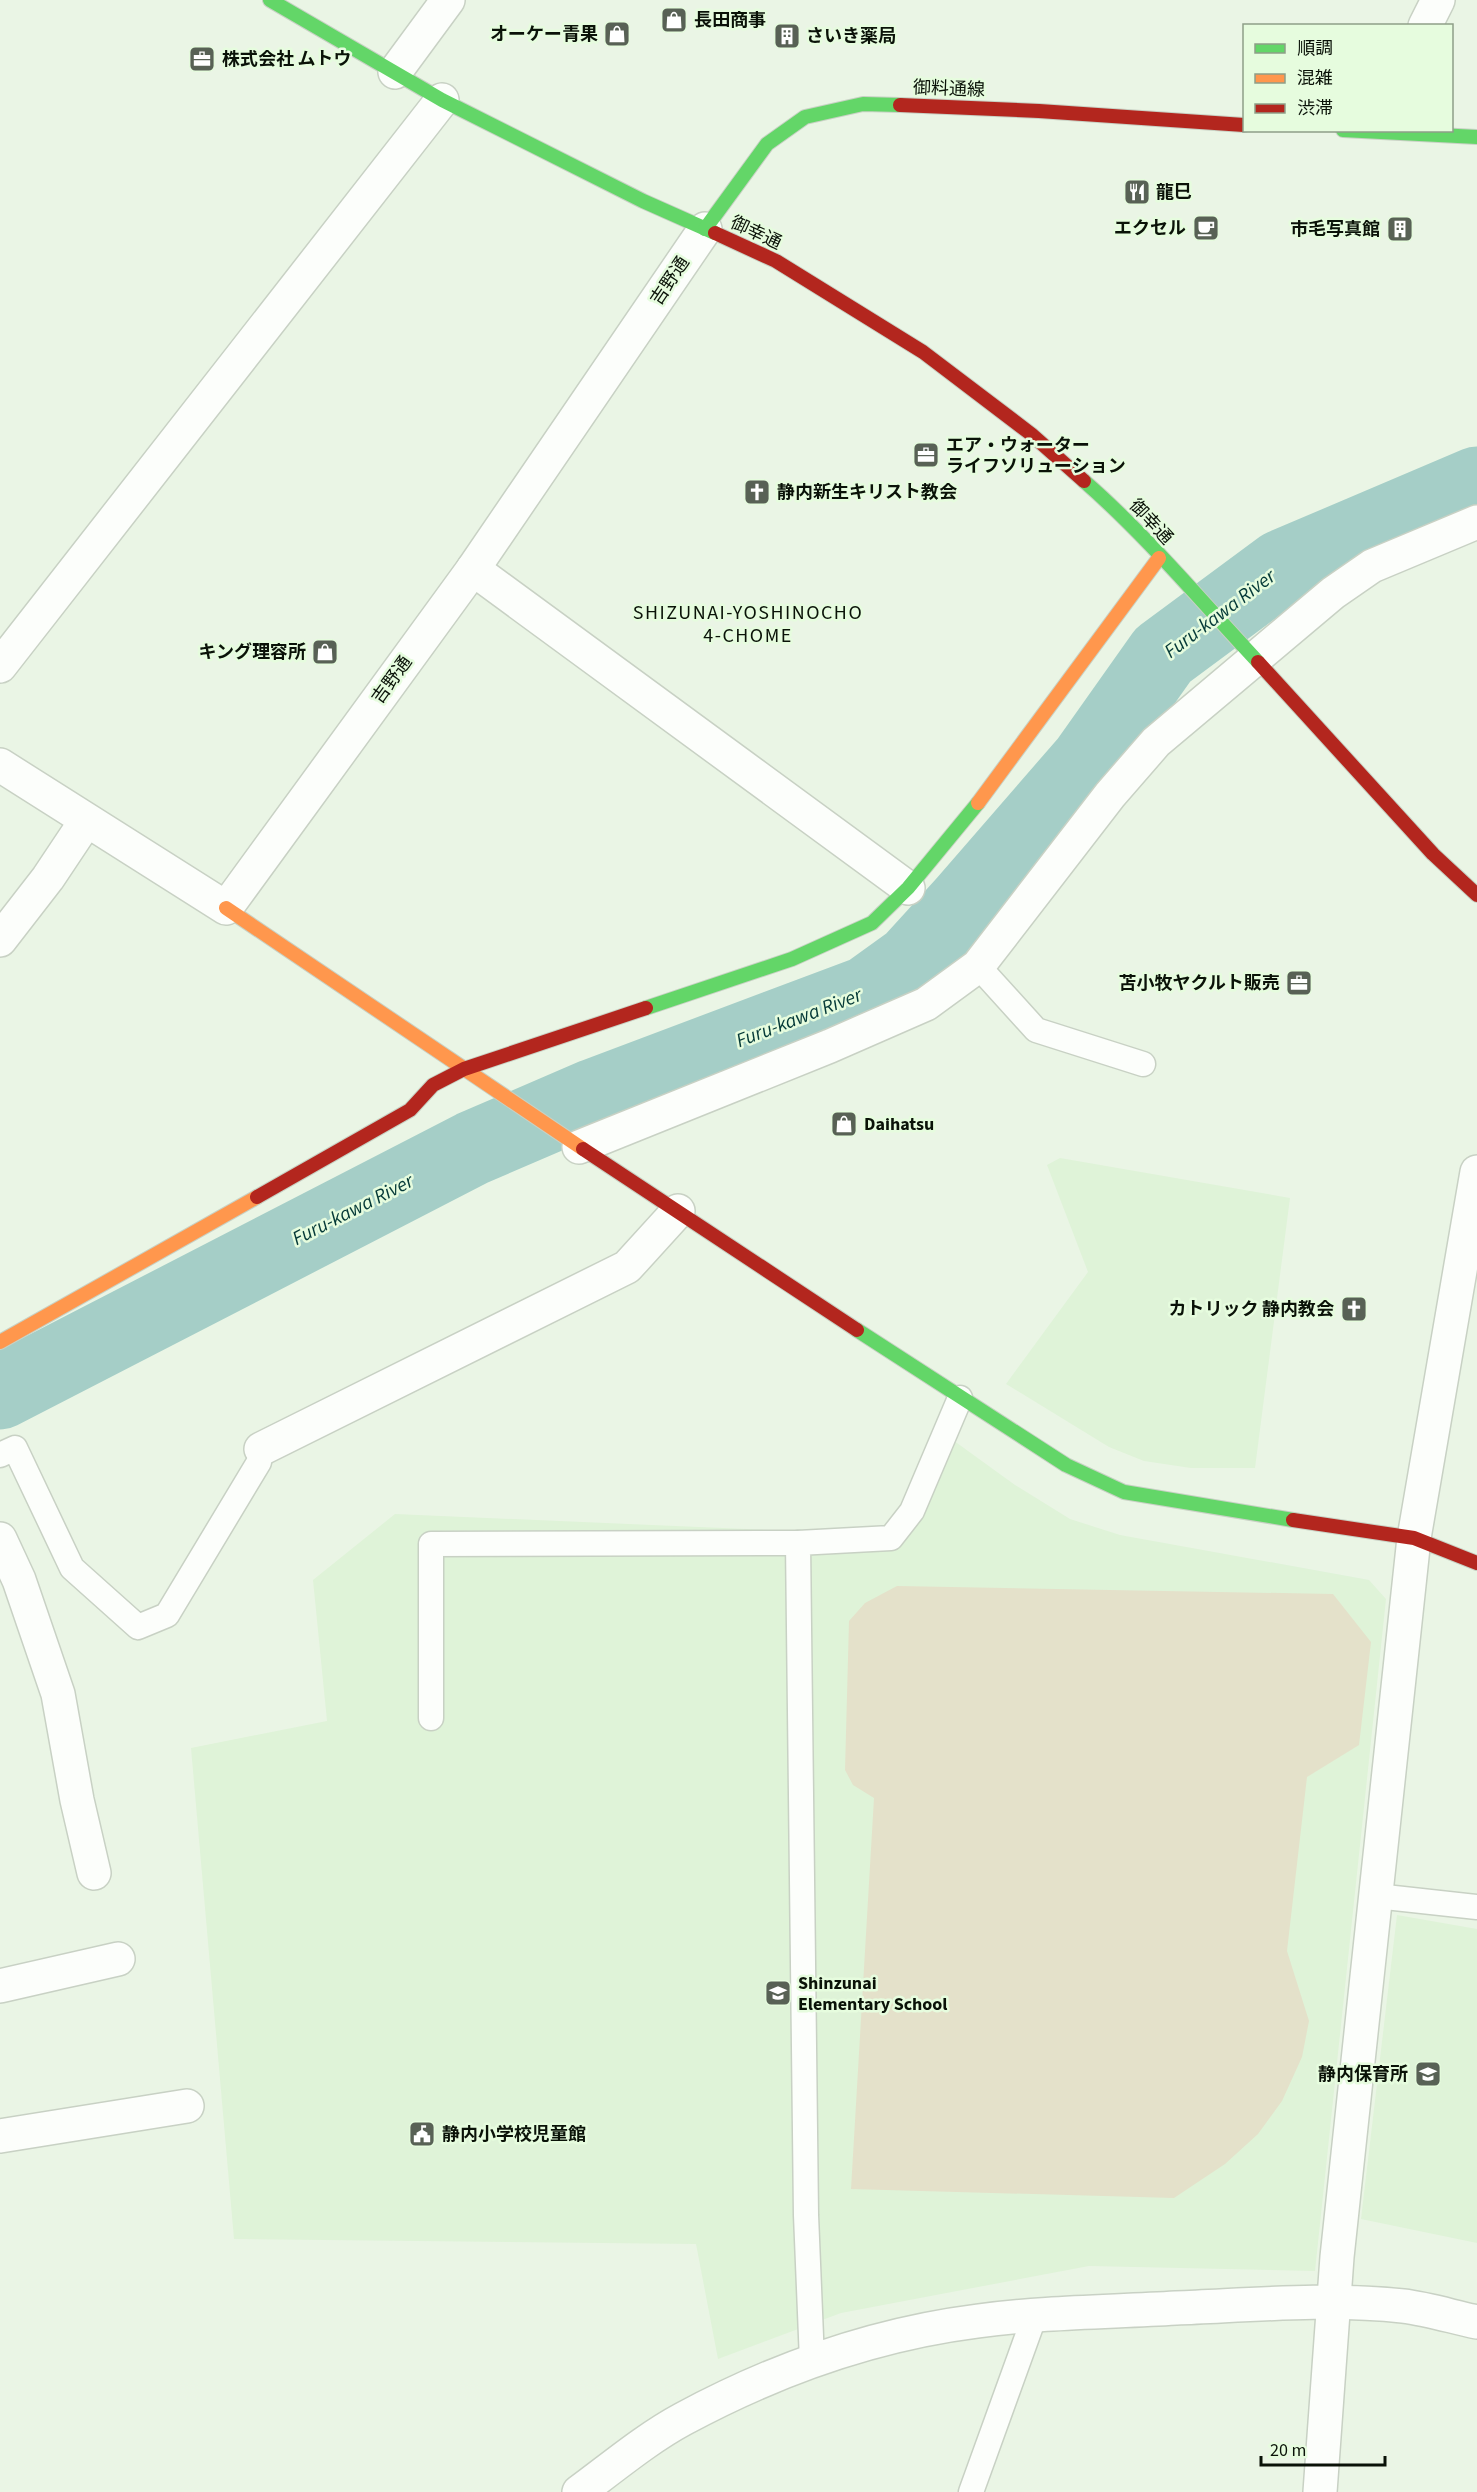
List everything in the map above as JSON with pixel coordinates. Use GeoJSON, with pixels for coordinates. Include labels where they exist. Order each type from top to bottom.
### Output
{"type":"FeatureCollection","features":[{"type":"Feature","properties":{"kind":"street","name":"御幸通"},"geometry":{"type":"LineString","coordinates":[[270,0],[442,100],[643,201],[776,261],[923,352],[1031,434],[1105,499],[1247,651]]}},
{"type":"Feature","properties":{"kind":"street"},"geometry":{"type":"LineString","coordinates":[[395,72],[448,0]]}},
{"type":"Feature","properties":{"kind":"street"},"geometry":{"type":"LineString","coordinates":[[1426,24],[1438,0]]}},
{"type":"Feature","properties":{"kind":"street"},"geometry":{"type":"LineString","coordinates":[[0,666],[442,100]]}},
{"type":"Feature","properties":{"kind":"street","name":"御料通線"},"geometry":{"type":"LineString","coordinates":[[705,229],[767,144],[805,117],[862,104],[1039,111],[1243,125]]}},
{"type":"Feature","properties":{"kind":"street"},"geometry":{"type":"LineString","coordinates":[[1403,132],[1477,137]]}},
{"type":"Feature","properties":{"kind":"street","name":"吉野通"},"geometry":{"type":"LineString","coordinates":[[226,908],[473,569],[705,229]]}},
{"type":"Feature","properties":{"kind":"street"},"geometry":{"type":"LineString","coordinates":[[572,1142],[830,1046],[926,1004],[978,966],[1110,795],[1156,742],[1247,651],[1372,566],[1477,522]]}},
{"type":"Feature","properties":{"kind":"street"},"geometry":{"type":"LineString","coordinates":[[0,1342],[410,1110],[434,1085],[464,1070],[792,959],[872,923],[908,888],[959,829],[1160,558]]}},
{"type":"Feature","properties":{"kind":"street"},"geometry":{"type":"LineString","coordinates":[[473,569],[908,888]]}},
{"type":"Feature","properties":{"kind":"street"},"geometry":{"type":"LineString","coordinates":[[1247,651],[1433,854],[1477,895]]}},
{"type":"Feature","properties":{"kind":"street"},"geometry":{"type":"LineString","coordinates":[[0,765],[226,908],[572,1142],[960,1398],[1066,1465],[1124,1492],[1232,1511],[1414,1538],[1477,1563]]}},
{"type":"Feature","properties":{"kind":"street"},"geometry":{"type":"LineString","coordinates":[[0,940],[48,878],[86,820]]}},
{"type":"Feature","properties":{"kind":"street"},"geometry":{"type":"LineString","coordinates":[[1320,2492],[1334,2301],[1414,1538],[1468,1292],[1477,1172]]}},
{"type":"Feature","properties":{"kind":"street"},"geometry":{"type":"LineString","coordinates":[[261,1449],[627,1267],[678,1211]]}},
{"type":"Feature","properties":{"kind":"street"},"geometry":{"type":"LineString","coordinates":[[0,1539],[19,1580],[58,1694],[77,1800],[94,1873]]}},
{"type":"Feature","properties":{"kind":"street"},"geometry":{"type":"LineString","coordinates":[[0,1986],[118,1959]]}},
{"type":"Feature","properties":{"kind":"street"},"geometry":{"type":"LineString","coordinates":[[0,2136],[187,2106]]}},
{"type":"Feature","properties":{"kind":"street"},"geometry":{"type":"LineString","coordinates":[[579,2492],[639,2447],[682,2420],[727,2397],[812,2361],[861,2345],[922,2331],[978,2321],[1035,2315],[1334,2301],[1406,2306],[1477,2322]]}},
{"type":"Feature","properties":{"kind":"lane"},"geometry":{"type":"LineString","coordinates":[[978,966],[1036,1030],[1143,1064]]}},
{"type":"Feature","properties":{"kind":"lane"},"geometry":{"type":"LineString","coordinates":[[431,1718],[431,1544],[798,1543],[891,1538],[912,1511],[960,1398]]}},
{"type":"Feature","properties":{"kind":"lane"},"geometry":{"type":"LineString","coordinates":[[0,1455],[15,1448],[72,1568],[138,1627],[167,1615],[260,1462],[261,1449]]}},
{"type":"Feature","properties":{"kind":"lane"},"geometry":{"type":"LineString","coordinates":[[798,1543],[806,2215],[812,2361]]}},
{"type":"Feature","properties":{"kind":"lane"},"geometry":{"type":"LineString","coordinates":[[1376,1896],[1477,1906]]}},
{"type":"Feature","properties":{"kind":"lane"},"geometry":{"type":"LineString","coordinates":[[971,2492],[1035,2315]]}},
{"type":"Feature","properties":{"kind":"shaded area"},"geometry":{"type":"Polygon","coordinates":[[[1060,1158],[1290,1198],[1255,1468],[1191,1468],[1144,1461],[1109,1447],[1006,1384],[1088,1272],[1047,1165],[1060,1158]]]}},
{"type":"Feature","properties":{"kind":"shaded area","name":"Shinzunai Elementary School"},"geometry":{"type":"Polygon","coordinates":[[[939,1430],[1015,1485],[1070,1519],[1120,1535],[1369,1580],[1386,1599],[1315,2271],[1089,2266],[841,2313],[718,2359],[696,2244],[234,2239],[191,1748],[327,1721],[313,1580],[395,1514],[838,1533],[895,1523],[939,1430]]]}},
{"type":"Feature","properties":{"kind":"shaded area"},"geometry":{"type":"Polygon","coordinates":[[[897,1586],[1333,1594],[1371,1642],[1359,1745],[1307,1777],[1287,1951],[1309,2021],[1302,2057],[1282,2101],[1258,2134],[1225,2164],[1174,2198],[851,2189],[874,1798],[853,1785],[845,1770],[849,1621],[865,1603],[897,1586]]]}},
{"type":"Feature","properties":{"kind":"shaded area","name":"静内保育所"},"geometry":{"type":"Polygon","coordinates":[[[1397,1915],[1477,1929],[1477,2243],[1361,2219],[1397,1915]]]}},
{"type":"Feature","properties":{"kind":"water"},"geometry":{"type":"Polygon","coordinates":[[[15,1367],[31,1399],[0,1416],[0,1373],[15,1367]]]}},
{"type":"Feature","properties":{"kind":"waterway","name":"Furu-kawa River"},"geometry":{"type":"LineString","coordinates":[[0,1392],[473,1148],[594,1096],[868,993],[911,962],[963,905],[1088,761],[1163,655],[1282,567],[1477,484]]}},
{"type":"Feature","properties":{"kind":"traffic: fast"},"geometry":{"type":"LineString","coordinates":[[270,0],[442,100],[643,201],[715,233]]}},
{"type":"Feature","properties":{"kind":"traffic: fast"},"geometry":{"type":"LineString","coordinates":[[705,229],[767,144],[805,117],[863,104],[900,105]]}},
{"type":"Feature","properties":{"kind":"traffic: fast"},"geometry":{"type":"LineString","coordinates":[[1381,132],[1477,137]]}},
{"type":"Feature","properties":{"kind":"traffic: fast"},"geometry":{"type":"LineString","coordinates":[[1084,481],[1152,546],[1258,662]]}},
{"type":"Feature","properties":{"kind":"traffic: fast"},"geometry":{"type":"LineString","coordinates":[[646,1008],[792,959],[872,923],[908,888],[978,803]]}},
{"type":"Feature","properties":{"kind":"traffic: fast"},"geometry":{"type":"LineString","coordinates":[[857,1330],[1066,1465],[1124,1492],[1293,1520]]}},
{"type":"Feature","properties":{"kind":"traffic: slow"},"geometry":{"type":"LineString","coordinates":[[978,803],[1159,558]]}},
{"type":"Feature","properties":{"kind":"traffic: slow"},"geometry":{"type":"LineString","coordinates":[[226,908],[583,1149]]}},
{"type":"Feature","properties":{"kind":"traffic: slow"},"geometry":{"type":"LineString","coordinates":[[0,1342],[257,1197]]}},
{"type":"Feature","properties":{"kind":"traffic: jam"},"geometry":{"type":"LineString","coordinates":[[900,105],[1039,111],[1243,125]]}},
{"type":"Feature","properties":{"kind":"traffic: jam"},"geometry":{"type":"LineString","coordinates":[[715,233],[776,261],[923,352],[1031,434],[1084,481]]}},
{"type":"Feature","properties":{"kind":"traffic: jam"},"geometry":{"type":"LineString","coordinates":[[1258,662],[1433,854],[1477,895]]}},
{"type":"Feature","properties":{"kind":"traffic: jam"},"geometry":{"type":"LineString","coordinates":[[257,1197],[410,1110],[433,1085],[464,1069],[646,1008]]}},
{"type":"Feature","properties":{"kind":"traffic: jam"},"geometry":{"type":"LineString","coordinates":[[583,1149],[857,1330]]}},
{"type":"Feature","properties":{"kind":"traffic: jam"},"geometry":{"type":"LineString","coordinates":[[1293,1520],[1414,1538],[1477,1563]]}},
{"type":"Feature","properties":{"kind":"place","name":"長田商事"},"geometry":{"type":"Point","coordinates":[674,20]}},
{"type":"Feature","properties":{"kind":"place","name":"オーケー青果"},"geometry":{"type":"Point","coordinates":[617,34]}},
{"type":"Feature","properties":{"kind":"place","name":"さいき薬局"},"geometry":{"type":"Point","coordinates":[787,36]}},
{"type":"Feature","properties":{"kind":"place","name":"株式会社 ムトウ"},"geometry":{"type":"Point","coordinates":[202,59]}},
{"type":"Feature","properties":{"kind":"place","name":"龍巳"},"geometry":{"type":"Point","coordinates":[1137,192]}},
{"type":"Feature","properties":{"kind":"place","name":"エクセル"},"geometry":{"type":"Point","coordinates":[1206,228]}},
{"type":"Feature","properties":{"kind":"place","name":"市毛写真館"},"geometry":{"type":"Point","coordinates":[1400,229]}},
{"type":"Feature","properties":{"kind":"place","name":"エア・ウォーター ライフソリューション"},"geometry":{"type":"Point","coordinates":[926,455]}},
{"type":"Feature","properties":{"kind":"place","name":"静内新生キリスト教会"},"geometry":{"type":"Point","coordinates":[757,492]}},
{"type":"Feature","properties":{"kind":"place","name":"キング理容所"},"geometry":{"type":"Point","coordinates":[325,652]}},
{"type":"Feature","properties":{"kind":"place","name":"苫小牧ヤクルト販売"},"geometry":{"type":"Point","coordinates":[1299,983]}},
{"type":"Feature","properties":{"kind":"place","name":"Daihatsu"},"geometry":{"type":"Point","coordinates":[844,1124]}},
{"type":"Feature","properties":{"kind":"place","name":"カトリック 静内教会"},"geometry":{"type":"Point","coordinates":[1354,1309]}},
{"type":"Feature","properties":{"kind":"place","name":"Shinzunai Elementary School"},"geometry":{"type":"Point","coordinates":[778,1993]}},
{"type":"Feature","properties":{"kind":"place","name":"静内保育所"},"geometry":{"type":"Point","coordinates":[1428,2074]}},
{"type":"Feature","properties":{"kind":"place","name":"静内小学校児童館"},"geometry":{"type":"Point","coordinates":[422,2134]}},
{"type":"Feature","properties":{"kind":"district","name":"SHIZUNAI-YOSHINOCHO 4-CHOME"},"geometry":{"type":"Point","coordinates":[748,624]}}]}
